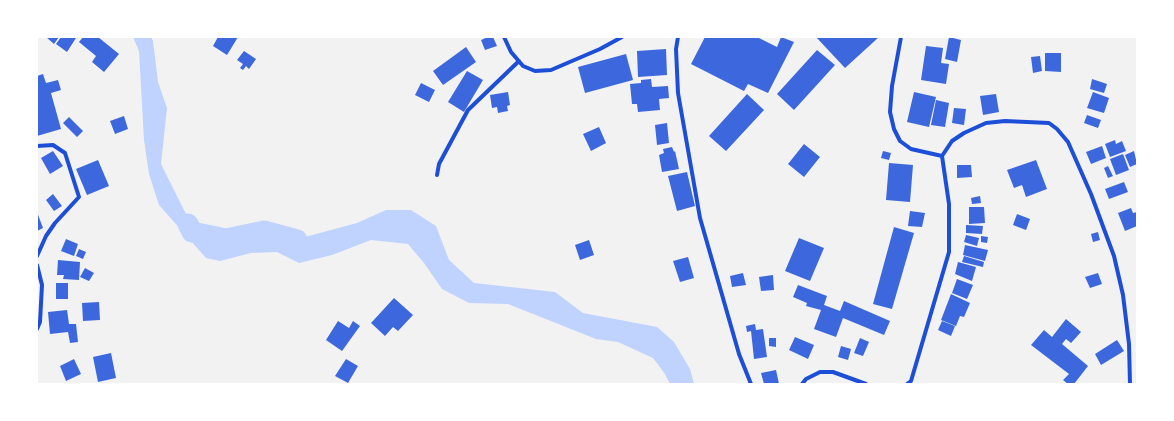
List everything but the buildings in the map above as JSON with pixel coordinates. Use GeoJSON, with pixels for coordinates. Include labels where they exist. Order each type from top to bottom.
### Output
{"type":"FeatureCollection","features":[{"type":"Feature","properties":{"kind":"street"},"geometry":{"type":"LineString","coordinates":[[504,37],[511,52],[523,66],[535,71],[551,70],[600,50],[622,37]]}},
{"type":"Feature","properties":{"kind":"street"},"geometry":{"type":"LineString","coordinates":[[678,37],[676,49],[678,93],[700,218],[739,354],[751,384]]}},
{"type":"Feature","properties":{"kind":"street"},"geometry":{"type":"LineString","coordinates":[[901,37],[892,86],[890,112],[894,129],[900,141],[911,149],[942,156]]}},
{"type":"Feature","properties":{"kind":"street"},"geometry":{"type":"LineString","coordinates":[[437,175],[439,164],[468,110],[519,61]]}},
{"type":"Feature","properties":{"kind":"street"},"geometry":{"type":"LineString","coordinates":[[907,384],[911,381],[949,252],[949,204],[942,156],[952,141],[964,133],[986,123],[1005,121],[1049,123],[1057,129],[1068,142],[1091,194],[1114,256],[1124,295],[1129,344],[1130,384]]}},
{"type":"Feature","properties":{"kind":"street"},"geometry":{"type":"LineString","coordinates":[[37,146],[53,145],[65,153],[79,197],[55,223],[46,236],[37,256]]}},
{"type":"Feature","properties":{"kind":"street"},"geometry":{"type":"LineString","coordinates":[[37,265],[42,285],[40,322],[37,329]]}},
{"type":"Feature","properties":{"kind":"street"},"geometry":{"type":"LineString","coordinates":[[802,384],[806,379],[820,372],[833,372],[866,384]]}},
{"type":"Feature","properties":{"kind":"water"},"geometry":{"type":"Polygon","coordinates":[[[133,37],[151,37],[153,41],[158,82],[167,108],[161,164],[188,218],[220,242],[246,241],[279,229],[305,237],[357,223],[386,210],[411,210],[436,226],[449,260],[474,283],[555,292],[583,313],[657,327],[674,342],[690,369],[694,384],[670,384],[665,374],[653,358],[618,342],[596,339],[508,304],[469,303],[442,289],[424,263],[408,244],[371,240],[332,255],[299,263],[277,252],[251,253],[220,261],[206,258],[159,205],[149,174],[144,140],[139,51],[133,37]]]}},
{"type":"Feature","properties":{"kind":"waterway"},"geometry":{"type":"LineString","coordinates":[[188,224],[192,232],[226,239],[264,231],[297,240]]}}]}
